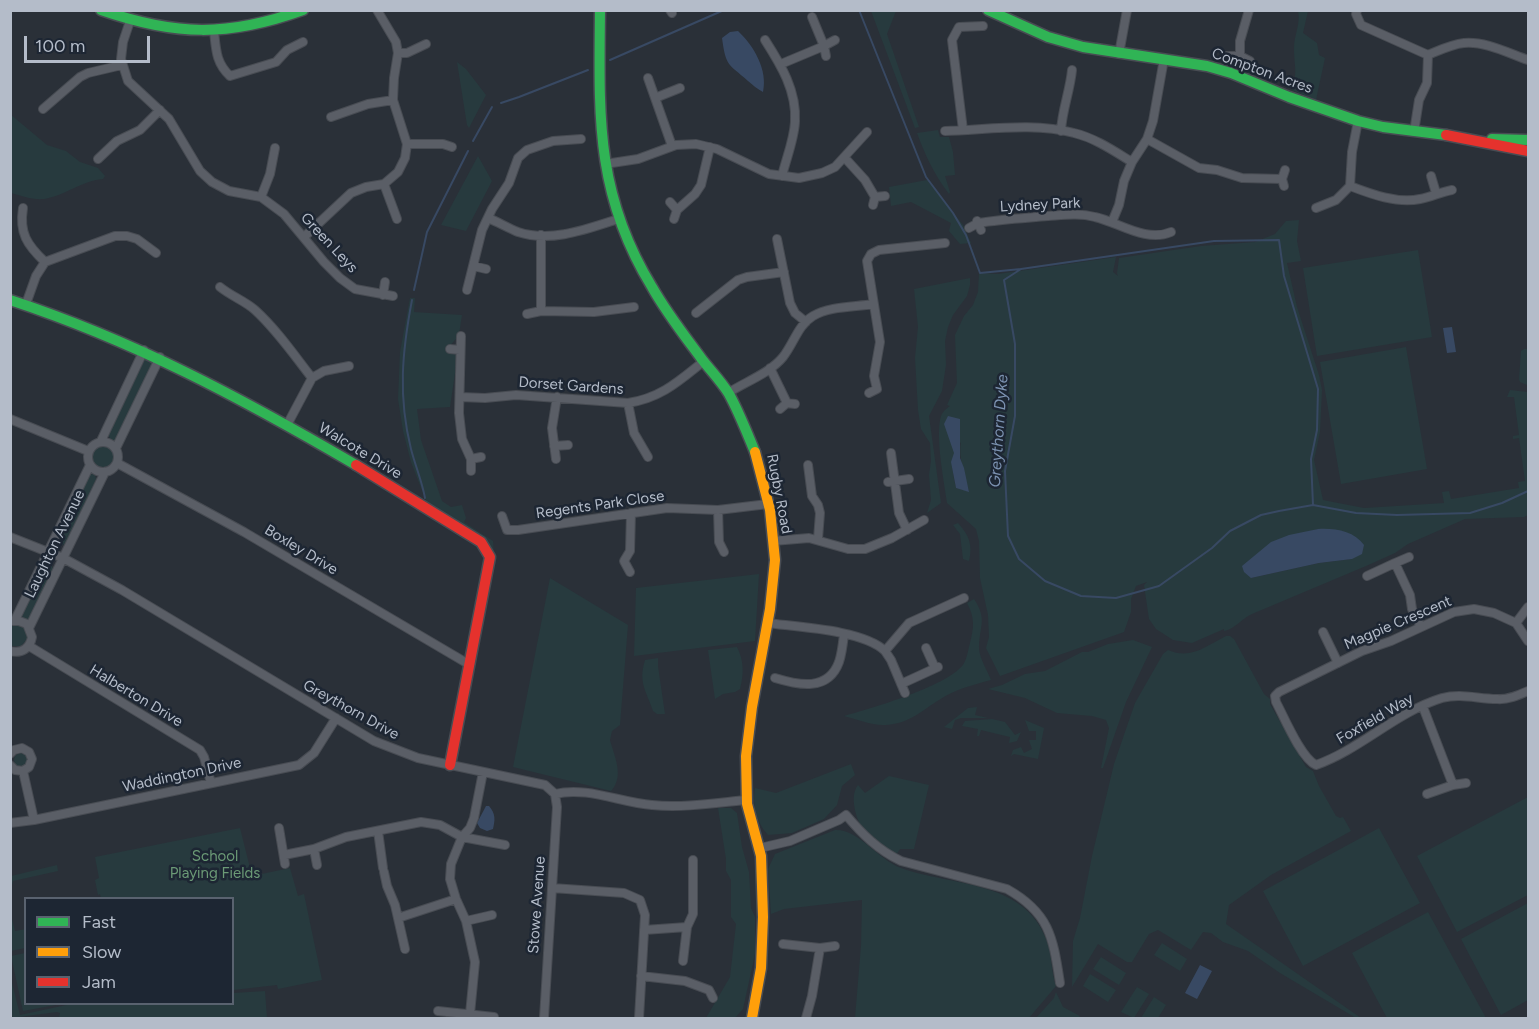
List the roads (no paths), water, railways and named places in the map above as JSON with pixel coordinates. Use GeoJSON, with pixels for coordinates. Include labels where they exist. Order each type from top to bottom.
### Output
{"type":"FeatureCollection","features":[{"type":"Feature","properties":{"kind":"street"},"geometry":{"type":"LineString","coordinates":[[101,10],[130,21],[171,29],[214,31],[241,29],[283,14],[303,10]]}},
{"type":"Feature","properties":{"kind":"street"},"geometry":{"type":"LineString","coordinates":[[304,237],[351,192],[384,184],[398,172],[405,158],[407,144],[393,100],[398,53],[396,42],[377,10]]}},
{"type":"Feature","properties":{"kind":"street","name":"Rugby Road"},"geometry":{"type":"LineString","coordinates":[[600,10],[600,97],[605,164],[618,219],[639,267],[664,306],[728,393],[756,452],[768,504],[773,541],[774,582],[748,738],[746,800],[748,815],[759,848],[763,941],[755,1018]]}},
{"type":"Feature","properties":{"kind":"street","name":"Compton Acres"},"geometry":{"type":"LineString","coordinates":[[988,10],[1047,37],[1083,47],[1207,66],[1231,73],[1289,97],[1358,121],[1414,132],[1458,137],[1528,140]]}},
{"type":"Feature","properties":{"kind":"street"},"geometry":{"type":"LineString","coordinates":[[1119,54],[1127,10]]}},
{"type":"Feature","properties":{"kind":"street"},"geometry":{"type":"LineString","coordinates":[[1240,56],[1240,40],[1249,10]]}},
{"type":"Feature","properties":{"kind":"street"},"geometry":{"type":"LineString","coordinates":[[1357,10],[1356,14],[1361,25],[1428,55],[1467,42],[1528,60]]}},
{"type":"Feature","properties":{"kind":"street"},"geometry":{"type":"LineString","coordinates":[[812,17],[826,56]]}},
{"type":"Feature","properties":{"kind":"street"},"geometry":{"type":"LineString","coordinates":[[44,109],[80,77],[122,65],[121,51],[130,21]]}},
{"type":"Feature","properties":{"kind":"street"},"geometry":{"type":"LineString","coordinates":[[963,130],[952,40],[959,27],[983,26]]}},
{"type":"Feature","properties":{"kind":"street"},"geometry":{"type":"LineString","coordinates":[[214,31],[217,58],[221,68],[230,76],[276,62],[287,50],[303,42]]}},
{"type":"Feature","properties":{"kind":"street"},"geometry":{"type":"LineString","coordinates":[[765,40],[781,64],[792,93],[795,109],[795,124],[782,176]]}},
{"type":"Feature","properties":{"kind":"street"},"geometry":{"type":"LineString","coordinates":[[781,64],[835,40]]}},
{"type":"Feature","properties":{"kind":"street"},"geometry":{"type":"LineString","coordinates":[[398,53],[407,53],[426,44]]}},
{"type":"Feature","properties":{"kind":"street"},"geometry":{"type":"LineString","coordinates":[[1414,132],[1419,100],[1427,82],[1428,55]]}},
{"type":"Feature","properties":{"kind":"street"},"geometry":{"type":"LineString","coordinates":[[1226,56],[1240,56],[1250,61]]}},
{"type":"Feature","properties":{"kind":"street"},"geometry":{"type":"LineString","coordinates":[[1112,222],[1132,162],[1147,139],[1160,92],[1164,59]]}},
{"type":"Feature","properties":{"kind":"street","name":"Green Leys"},"geometry":{"type":"LineString","coordinates":[[122,65],[128,81],[160,110],[178,132],[200,171],[212,183],[229,191],[261,197],[284,214],[324,262],[355,289],[393,296]]}},
{"type":"Feature","properties":{"kind":"street"},"geometry":{"type":"LineString","coordinates":[[1061,131],[1072,70]]}},
{"type":"Feature","properties":{"kind":"street"},"geometry":{"type":"LineString","coordinates":[[648,78],[672,146]]}},
{"type":"Feature","properties":{"kind":"street"},"geometry":{"type":"LineString","coordinates":[[655,98],[680,88]]}},
{"type":"Feature","properties":{"kind":"street"},"geometry":{"type":"LineString","coordinates":[[331,117],[368,104],[393,100]]}},
{"type":"Feature","properties":{"kind":"street"},"geometry":{"type":"LineString","coordinates":[[98,159],[117,141],[140,130],[160,110]]}},
{"type":"Feature","properties":{"kind":"street"},"geometry":{"type":"LineString","coordinates":[[1316,208],[1336,200],[1350,186],[1352,152],[1358,121]]}},
{"type":"Feature","properties":{"kind":"street"},"geometry":{"type":"LineString","coordinates":[[945,131],[994,127],[1074,132],[1094,140],[1132,162]]}},
{"type":"Feature","properties":{"kind":"street"},"geometry":{"type":"LineString","coordinates":[[605,164],[638,159],[672,146],[696,144],[727,153],[763,172],[799,178],[822,173],[845,158],[867,132]]}},
{"type":"Feature","properties":{"kind":"street","name":"Compton Acres"},"geometry":{"type":"LineString","coordinates":[[1458,137],[1528,151]]}},
{"type":"Feature","properties":{"kind":"street"},"geometry":{"type":"LineString","coordinates":[[467,290],[482,230],[508,183],[518,158],[527,150],[554,141],[581,139]]}},
{"type":"Feature","properties":{"kind":"street"},"geometry":{"type":"LineString","coordinates":[[1147,139],[1199,168],[1217,170],[1242,178],[1283,183],[1286,170]]}},
{"type":"Feature","properties":{"kind":"street"},"geometry":{"type":"LineString","coordinates":[[407,144],[443,144],[452,147]]}},
{"type":"Feature","properties":{"kind":"street"},"geometry":{"type":"LineString","coordinates":[[674,219],[677,210],[695,194],[701,185],[710,147]]}},
{"type":"Feature","properties":{"kind":"street"},"geometry":{"type":"LineString","coordinates":[[261,197],[270,174],[275,148]]}},
{"type":"Feature","properties":{"kind":"street"},"geometry":{"type":"LineString","coordinates":[[845,158],[866,180],[874,201],[885,196]]}},
{"type":"Feature","properties":{"kind":"street"},"geometry":{"type":"LineString","coordinates":[[1431,176],[1436,193]]}},
{"type":"Feature","properties":{"kind":"street"},"geometry":{"type":"LineString","coordinates":[[384,184],[397,219]]}},
{"type":"Feature","properties":{"kind":"street"},"geometry":{"type":"LineString","coordinates":[[1350,186],[1380,196],[1407,200],[1452,190]]}},
{"type":"Feature","properties":{"kind":"street"},"geometry":{"type":"LineString","coordinates":[[670,202],[677,210]]}},
{"type":"Feature","properties":{"kind":"street"},"geometry":{"type":"LineString","coordinates":[[23,207],[21,222],[24,236],[45,262]]}},
{"type":"Feature","properties":{"kind":"street","name":"Lydney Park"},"geometry":{"type":"LineString","coordinates":[[969,228],[1011,218],[1073,213],[1094,216],[1129,231],[1163,235],[1170,232]]}},
{"type":"Feature","properties":{"kind":"street"},"geometry":{"type":"LineString","coordinates":[[488,218],[519,232],[541,235],[569,235],[618,219]]}},
{"type":"Feature","properties":{"kind":"street"},"geometry":{"type":"LineString","coordinates":[[541,235],[541,311]]}},
{"type":"Feature","properties":{"kind":"street"},"geometry":{"type":"LineString","coordinates":[[26,304],[36,276],[45,262],[114,236],[128,236],[137,239],[150,252]]}},
{"type":"Feature","properties":{"kind":"street"},"geometry":{"type":"LineString","coordinates":[[777,238],[792,309],[806,322]]}},
{"type":"Feature","properties":{"kind":"street"},"geometry":{"type":"LineString","coordinates":[[869,393],[877,389],[874,376],[880,342],[867,261],[871,254],[879,250],[945,243]]}},
{"type":"Feature","properties":{"kind":"street"},"geometry":{"type":"LineString","coordinates":[[473,266],[486,269]]}},
{"type":"Feature","properties":{"kind":"street"},"geometry":{"type":"LineString","coordinates":[[696,313],[702,304],[738,280],[784,272]]}},
{"type":"Feature","properties":{"kind":"street"},"geometry":{"type":"LineString","coordinates":[[383,295],[385,282]]}},
{"type":"Feature","properties":{"kind":"street"},"geometry":{"type":"LineString","coordinates":[[221,286],[231,296],[252,307],[267,322],[312,378]]}},
{"type":"Feature","properties":{"kind":"street","name":"Walcote Drive"},"geometry":{"type":"LineString","coordinates":[[10,300],[26,304],[144,350],[211,382],[287,425],[478,540],[484,546],[490,557],[489,567],[450,765]]}},
{"type":"Feature","properties":{"kind":"street"},"geometry":{"type":"LineString","coordinates":[[728,393],[770,368],[782,358],[806,322],[821,312],[873,304]]}},
{"type":"Feature","properties":{"kind":"street"},"geometry":{"type":"LineString","coordinates":[[527,314],[541,311],[594,312],[634,307]]}},
{"type":"Feature","properties":{"kind":"street"},"geometry":{"type":"LineString","coordinates":[[461,336],[459,413],[462,439],[471,459],[471,471]]}},
{"type":"Feature","properties":{"kind":"street"},"geometry":{"type":"LineString","coordinates":[[450,349],[460,350]]}},
{"type":"Feature","properties":{"kind":"street"},"geometry":{"type":"LineString","coordinates":[[101,441],[144,350]]}},
{"type":"Feature","properties":{"kind":"street"},"geometry":{"type":"LineString","coordinates":[[117,463],[116,448],[160,357]]}},
{"type":"Feature","properties":{"kind":"street","name":"Dorset Gardens"},"geometry":{"type":"LineString","coordinates":[[460,397],[485,398],[516,395],[628,403],[661,394],[704,361]]}},
{"type":"Feature","properties":{"kind":"street"},"geometry":{"type":"LineString","coordinates":[[287,425],[312,378],[324,371],[349,366]]}},
{"type":"Feature","properties":{"kind":"street"},"geometry":{"type":"LineString","coordinates":[[770,368],[791,403],[780,410]]}},
{"type":"Feature","properties":{"kind":"street"},"geometry":{"type":"LineString","coordinates":[[556,459],[552,428],[557,397]]}},
{"type":"Feature","properties":{"kind":"street"},"geometry":{"type":"LineString","coordinates":[[628,403],[634,432],[648,457]]}},
{"type":"Feature","properties":{"kind":"street"},"geometry":{"type":"LineString","coordinates":[[10,419],[88,451]]}},
{"type":"Feature","properties":{"kind":"street"},"geometry":{"type":"LineString","coordinates":[[105,472],[96,471],[90,465],[87,458],[88,451],[93,444],[101,441],[109,442],[116,448]]}},
{"type":"Feature","properties":{"kind":"street"},"geometry":{"type":"LineString","coordinates":[[554,446],[568,445]]}},
{"type":"Feature","properties":{"kind":"street"},"geometry":{"type":"LineString","coordinates":[[891,453],[891,482],[899,513],[907,530]]}},
{"type":"Feature","properties":{"kind":"street"},"geometry":{"type":"LineString","coordinates":[[471,459],[481,457]]}},
{"type":"Feature","properties":{"kind":"street","name":"Boxley Drive"},"geometry":{"type":"LineString","coordinates":[[117,463],[244,532],[470,665]]}},
{"type":"Feature","properties":{"kind":"street","name":"Laughton Avenue"},"geometry":{"type":"LineString","coordinates":[[29,628],[105,472],[117,463]]}},
{"type":"Feature","properties":{"kind":"street","name":"Laughton Avenue"},"geometry":{"type":"LineString","coordinates":[[13,621],[90,465]]}},
{"type":"Feature","properties":{"kind":"street"},"geometry":{"type":"LineString","coordinates":[[808,465],[812,496],[820,513],[818,539]]}},
{"type":"Feature","properties":{"kind":"street"},"geometry":{"type":"LineString","coordinates":[[891,482],[909,479]]}},
{"type":"Feature","properties":{"kind":"street","name":"Regents Park Close"},"geometry":{"type":"LineString","coordinates":[[502,516],[506,534],[667,508],[718,510],[768,504]]}},
{"type":"Feature","properties":{"kind":"street"},"geometry":{"type":"LineString","coordinates":[[718,510],[719,542],[724,552]]}},
{"type":"Feature","properties":{"kind":"street"},"geometry":{"type":"LineString","coordinates":[[630,513],[630,551],[624,561],[630,572]]}},
{"type":"Feature","properties":{"kind":"street"},"geometry":{"type":"LineString","coordinates":[[773,541],[818,539],[856,550],[876,546],[924,520]]}},
{"type":"Feature","properties":{"kind":"street","name":"Greythorn Drive"},"geometry":{"type":"LineString","coordinates":[[10,537],[63,558],[122,590],[374,741],[397,751],[543,785],[555,794],[569,791],[582,792],[661,806],[746,800]]}},
{"type":"Feature","properties":{"kind":"street"},"geometry":{"type":"LineString","coordinates":[[1367,576],[1408,557]]}},
{"type":"Feature","properties":{"kind":"street"},"geometry":{"type":"LineString","coordinates":[[1395,563],[1410,595],[1412,609],[1421,627]]}},
{"type":"Feature","properties":{"kind":"street"},"geometry":{"type":"LineString","coordinates":[[885,651],[909,623],[964,598]]}},
{"type":"Feature","properties":{"kind":"street"},"geometry":{"type":"LineString","coordinates":[[943,608],[947,617]]}},
{"type":"Feature","properties":{"kind":"street"},"geometry":{"type":"LineString","coordinates":[[1528,608],[1516,623],[1528,641]]}},
{"type":"Feature","properties":{"kind":"street","name":"Magpie Crescent"},"geometry":{"type":"LineString","coordinates":[[1275,696],[1362,651],[1391,641],[1454,612],[1474,609],[1494,613],[1516,623]]}},
{"type":"Feature","properties":{"kind":"street"},"geometry":{"type":"LineString","coordinates":[[10,651],[19,651],[28,646],[32,637],[29,628],[23,622],[13,621]]}},
{"type":"Feature","properties":{"kind":"street"},"geometry":{"type":"LineString","coordinates":[[767,623],[844,634],[878,644],[891,660],[905,693]]}},
{"type":"Feature","properties":{"kind":"street"},"geometry":{"type":"LineString","coordinates":[[1323,632],[1338,663]]}},
{"type":"Feature","properties":{"kind":"street"},"geometry":{"type":"LineString","coordinates":[[778,676],[798,685],[818,683],[828,677],[839,662],[844,634]]}},
{"type":"Feature","properties":{"kind":"street","name":"Halberton Drive"},"geometry":{"type":"LineString","coordinates":[[28,646],[200,750],[210,783]]}},
{"type":"Feature","properties":{"kind":"street"},"geometry":{"type":"LineString","coordinates":[[901,684],[936,668],[926,648]]}},
{"type":"Feature","properties":{"kind":"street","name":"Foxfield Way"},"geometry":{"type":"LineString","coordinates":[[1275,696],[1276,702],[1310,763],[1316,765],[1357,746],[1381,729],[1441,699],[1453,696],[1499,700],[1528,694]]}},
{"type":"Feature","properties":{"kind":"street"},"geometry":{"type":"LineString","coordinates":[[1423,707],[1453,784]]}},
{"type":"Feature","properties":{"kind":"street","name":"Waddington Drive"},"geometry":{"type":"LineString","coordinates":[[10,823],[299,765],[314,753],[336,718]]}},
{"type":"Feature","properties":{"kind":"street"},"geometry":{"type":"LineString","coordinates":[[10,754],[18,748],[29,752],[31,763],[23,771]]}},
{"type":"Feature","properties":{"kind":"street"},"geometry":{"type":"LineString","coordinates":[[10,765],[15,770],[23,771]]}},
{"type":"Feature","properties":{"kind":"street"},"geometry":{"type":"LineString","coordinates":[[23,771],[34,820]]}},
{"type":"Feature","properties":{"kind":"street"},"geometry":{"type":"LineString","coordinates":[[470,1014],[475,962],[466,921],[450,879],[451,864],[462,837],[470,828],[474,818],[483,772]]}},
{"type":"Feature","properties":{"kind":"street"},"geometry":{"type":"LineString","coordinates":[[1427,795],[1453,784],[1466,783]]}},
{"type":"Feature","properties":{"kind":"street","name":"Stowe Avenue"},"geometry":{"type":"LineString","coordinates":[[544,1018],[557,807],[555,794]]}},
{"type":"Feature","properties":{"kind":"street"},"geometry":{"type":"LineString","coordinates":[[759,848],[790,841],[846,815],[867,839],[885,854],[901,861],[1007,889],[1023,898],[1042,917],[1049,929],[1060,983]]}},
{"type":"Feature","properties":{"kind":"street"},"geometry":{"type":"LineString","coordinates":[[279,828],[284,860],[346,837],[421,822],[431,823],[462,837],[505,845]]}},
{"type":"Feature","properties":{"kind":"street"},"geometry":{"type":"LineString","coordinates":[[378,831],[384,870],[405,949]]}},
{"type":"Feature","properties":{"kind":"street"},"geometry":{"type":"LineString","coordinates":[[314,849],[317,865]]}},
{"type":"Feature","properties":{"kind":"street"},"geometry":{"type":"LineString","coordinates":[[683,962],[687,927],[693,914],[693,860]]}},
{"type":"Feature","properties":{"kind":"street"},"geometry":{"type":"LineString","coordinates":[[552,888],[632,895],[640,900],[644,907],[645,930],[639,1018]]}},
{"type":"Feature","properties":{"kind":"street"},"geometry":{"type":"LineString","coordinates":[[398,918],[456,898]]}},
{"type":"Feature","properties":{"kind":"street"},"geometry":{"type":"LineString","coordinates":[[466,921],[492,915]]}},
{"type":"Feature","properties":{"kind":"street"},"geometry":{"type":"LineString","coordinates":[[645,930],[687,927]]}},
{"type":"Feature","properties":{"kind":"street"},"geometry":{"type":"LineString","coordinates":[[783,944],[820,948],[836,946]]}},
{"type":"Feature","properties":{"kind":"street"},"geometry":{"type":"LineString","coordinates":[[806,1018],[820,948]]}},
{"type":"Feature","properties":{"kind":"street"},"geometry":{"type":"LineString","coordinates":[[641,976],[685,981],[709,990],[713,998]]}},
{"type":"Feature","properties":{"kind":"street"},"geometry":{"type":"LineString","coordinates":[[438,1011],[494,1017]]}},
{"type":"Feature","properties":{"kind":"water"},"geometry":{"type":"Polygon","coordinates":[[[738,31],[754,51],[762,67],[763,92],[736,71],[727,60],[722,38],[730,32],[738,31]]]}},
{"type":"Feature","properties":{"kind":"water"},"geometry":{"type":"Polygon","coordinates":[[[1452,327],[1456,352],[1447,353],[1443,328],[1452,327]]]}},
{"type":"Feature","properties":{"kind":"water"},"geometry":{"type":"Polygon","coordinates":[[[948,416],[960,419],[960,458],[969,492],[956,488],[951,462],[954,453],[944,424],[948,416]]]}},
{"type":"Feature","properties":{"kind":"water"},"geometry":{"type":"Polygon","coordinates":[[[1318,529],[1337,530],[1355,536],[1364,545],[1362,554],[1352,559],[1319,563],[1251,578],[1244,572],[1242,566],[1271,542],[1289,535],[1318,529]]]}},
{"type":"Feature","properties":{"kind":"water"},"geometry":{"type":"Polygon","coordinates":[[[486,806],[489,806],[494,817],[493,829],[487,831],[480,828],[477,823],[486,806]]]}},
{"type":"Feature","properties":{"kind":"water"},"geometry":{"type":"Polygon","coordinates":[[[1200,965],[1212,971],[1197,999],[1185,993],[1200,965]]]}},
{"type":"Feature","properties":{"kind":"waterway","name":"Greythorn Dyke"},"geometry":{"type":"LineString","coordinates":[[610,60],[724,10]]}},
{"type":"Feature","properties":{"kind":"waterway","name":"Greythorn Dyke"},"geometry":{"type":"LineString","coordinates":[[859,10],[926,177],[966,235],[980,273],[1021,269],[1004,280],[1015,344],[1015,416],[1005,471],[1008,536],[1019,559],[1045,581],[1081,596],[1116,598],[1159,586],[1212,548],[1230,531],[1261,515],[1313,505],[1356,513],[1397,515],[1470,513],[1502,503],[1528,491]]}},
{"type":"Feature","properties":{"kind":"waterway"},"geometry":{"type":"LineString","coordinates":[[501,103],[588,70]]}},
{"type":"Feature","properties":{"kind":"waterway"},"geometry":{"type":"LineString","coordinates":[[473,141],[492,107]]}},
{"type":"Feature","properties":{"kind":"waterway"},"geometry":{"type":"LineString","coordinates":[[414,290],[427,232],[468,151]]}},
{"type":"Feature","properties":{"kind":"waterway","name":"Greythorn Dyke"},"geometry":{"type":"LineString","coordinates":[[1021,269],[1214,241],[1279,240],[1284,276],[1318,389],[1317,430],[1311,459],[1313,505]]}},
{"type":"Feature","properties":{"kind":"waterway"},"geometry":{"type":"LineString","coordinates":[[412,300],[404,356],[404,411],[411,449],[425,498]]}},
{"type":"Feature","properties":{"kind":"park label","name":"School Playing Fields"},"geometry":{"type":"Point","coordinates":[215,866]}}]}
